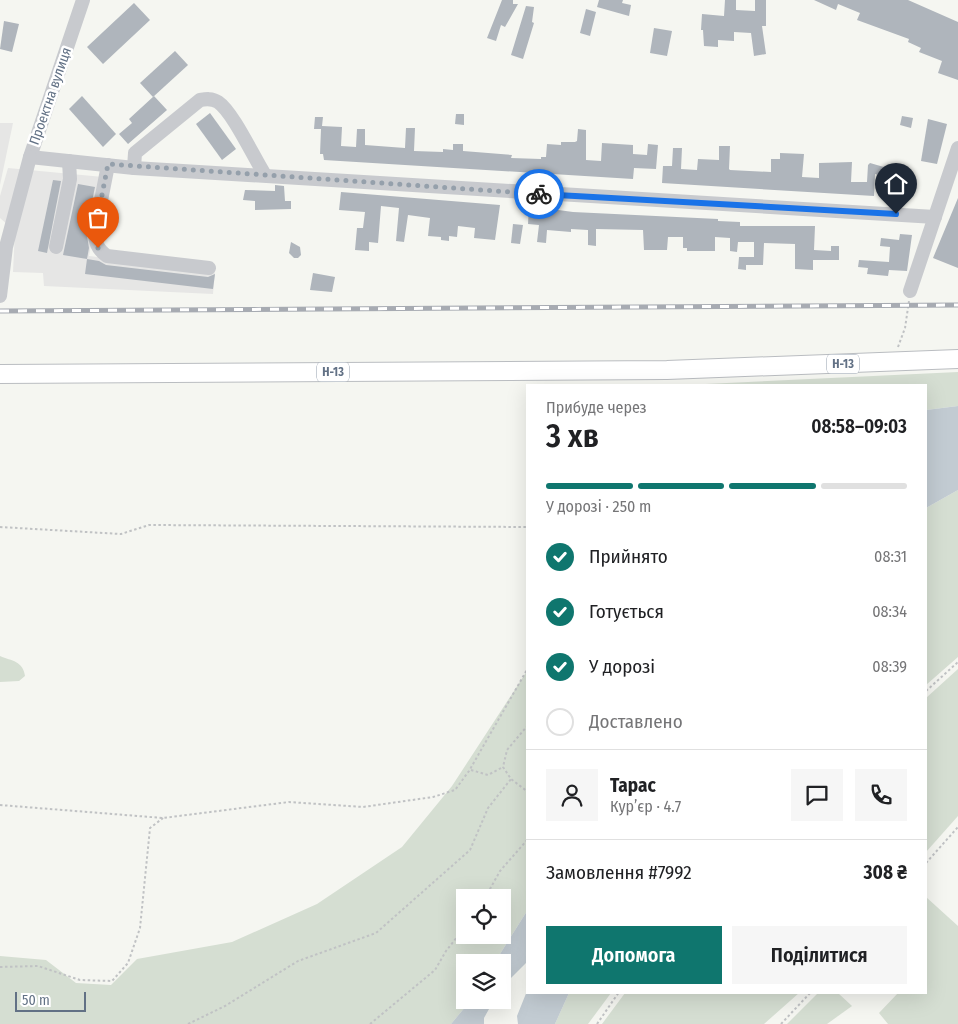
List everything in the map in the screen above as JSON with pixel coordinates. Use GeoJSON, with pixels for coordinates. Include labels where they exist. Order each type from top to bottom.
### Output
{"type":"FeatureCollection","features":[{"type":"Feature","properties":{"kind":"main road","name":"Н-13"},"geometry":{"type":"LineString","coordinates":[[0,374],[667,370],[958,359]]}},
{"type":"Feature","properties":{"kind":"street","name":"Проектна вулиця"},"geometry":{"type":"LineString","coordinates":[[84,0],[30,157],[134,168],[935,217]]}},
{"type":"Feature","properties":{"kind":"street"},"geometry":{"type":"LineString","coordinates":[[134,168],[135,153],[200,100],[212,99],[220,103],[228,114],[265,175]]}},
{"type":"Feature","properties":{"kind":"street"},"geometry":{"type":"LineString","coordinates":[[910,292],[958,148]]}},
{"type":"Feature","properties":{"kind":"street"},"geometry":{"type":"LineString","coordinates":[[0,296],[6,247],[30,157]]}},
{"type":"Feature","properties":{"kind":"street"},"geometry":{"type":"LineString","coordinates":[[56,247],[70,179],[69,161]]}},
{"type":"Feature","properties":{"kind":"street"},"geometry":{"type":"LineString","coordinates":[[108,164],[95,231],[95,240],[101,252],[114,257],[209,268]]}},
{"type":"Feature","properties":{"kind":"path"},"geometry":{"type":"LineString","coordinates":[[893,362],[905,328],[910,292]]}},
{"type":"Feature","properties":{"kind":"path"},"geometry":{"type":"LineString","coordinates":[[0,526],[120,534],[149,525],[526,527]]}},
{"type":"Feature","properties":{"kind":"path"},"geometry":{"type":"LineString","coordinates":[[927,690],[958,662]]}},
{"type":"Feature","properties":{"kind":"path"},"geometry":{"type":"LineString","coordinates":[[0,805],[163,818],[289,802],[363,807],[433,797],[455,790],[470,770],[526,672]]}},
{"type":"Feature","properties":{"kind":"path"},"geometry":{"type":"LineString","coordinates":[[526,727],[507,750],[503,767],[511,779],[526,790]]}},
{"type":"Feature","properties":{"kind":"path"},"geometry":{"type":"LineString","coordinates":[[470,770],[488,775],[503,767]]}},
{"type":"Feature","properties":{"kind":"path"},"geometry":{"type":"LineString","coordinates":[[188,1024],[225,1006],[298,961],[376,933],[470,850],[488,808],[511,779]]}},
{"type":"Feature","properties":{"kind":"path"},"geometry":{"type":"LineString","coordinates":[[0,967],[38,966],[80,980],[112,981],[128,963],[140,928],[150,828],[163,818]]}},
{"type":"Feature","properties":{"kind":"path"},"geometry":{"type":"LineString","coordinates":[[927,862],[958,827]]}},
{"type":"Feature","properties":{"kind":"path"},"geometry":{"type":"LineString","coordinates":[[490,889],[500,870],[526,841]]}},
{"type":"Feature","properties":{"kind":"path"},"geometry":{"type":"LineString","coordinates":[[370,1024],[435,970],[456,938]]}},
{"type":"Feature","properties":{"kind":"path"},"geometry":{"type":"LineString","coordinates":[[597,1024],[618,994]]}},
{"type":"Feature","properties":{"kind":"path"},"geometry":{"type":"LineString","coordinates":[[782,1024],[809,994]]}},
{"type":"Feature","properties":{"kind":"shaded area"},"geometry":{"type":"Polygon","coordinates":[[[0,123],[13,123],[0,185],[0,123]]]}},
{"type":"Feature","properties":{"kind":"shaded area"},"geometry":{"type":"Polygon","coordinates":[[[8,168],[103,177],[89,256],[215,271],[213,294],[44,286],[43,273],[13,272],[15,231],[0,218],[0,196],[8,168]]]}},
{"type":"Feature","properties":{"kind":"shaded area"},"geometry":{"type":"Polygon","coordinates":[[[958,372],[958,406],[927,410],[927,384],[705,384],[958,372]]]}},
{"type":"Feature","properties":{"kind":"shaded area"},"geometry":{"type":"Polygon","coordinates":[[[958,406],[958,490],[927,507],[927,410],[958,406]]]}},
{"type":"Feature","properties":{"kind":"shaded area"},"geometry":{"type":"Polygon","coordinates":[[[958,490],[958,657],[927,684],[927,507],[958,490]]]}},
{"type":"Feature","properties":{"kind":"shaded area"},"geometry":{"type":"Polygon","coordinates":[[[0,656],[19,664],[25,676],[19,681],[0,682],[0,656]]]}},
{"type":"Feature","properties":{"kind":"shaded area"},"geometry":{"type":"Polygon","coordinates":[[[958,669],[958,816],[927,851],[927,697],[958,669]]]}},
{"type":"Feature","properties":{"kind":"shaded area"},"geometry":{"type":"Polygon","coordinates":[[[526,673],[526,913],[511,936],[511,889],[456,889],[456,944],[506,944],[500,954],[456,954],[456,1009],[464,1009],[451,1024],[0,1024],[0,956],[46,960],[76,983],[111,985],[137,959],[232,942],[317,904],[402,847],[452,786],[526,673]]]}},
{"type":"Feature","properties":{"kind":"shaded area"},"geometry":{"type":"Polygon","coordinates":[[[927,898],[958,926],[958,1024],[888,1024],[879,1013],[897,994],[927,994],[927,898]]]}},
{"type":"Feature","properties":{"kind":"shaded area"},"geometry":{"type":"Polygon","coordinates":[[[526,913],[526,963],[511,978],[511,954],[500,954],[506,944],[511,944],[511,936],[526,913]]]}},
{"type":"Feature","properties":{"kind":"shaded area"},"geometry":{"type":"Polygon","coordinates":[[[526,994],[569,994],[555,1024],[518,1024],[517,1016],[526,994]]]}},
{"type":"Feature","properties":{"kind":"shaded area"},"geometry":{"type":"Polygon","coordinates":[[[569,994],[610,994],[588,1024],[555,1024],[569,994]]]}},
{"type":"Feature","properties":{"kind":"shaded area"},"geometry":{"type":"Polygon","coordinates":[[[624,994],[798,994],[764,1024],[602,1024],[624,994]]]}},
{"type":"Feature","properties":{"kind":"shaded area"},"geometry":{"type":"Polygon","coordinates":[[[817,994],[839,994],[852,1006],[827,1024],[787,1024],[817,994]]]}},
{"type":"Feature","properties":{"kind":"shaded area"},"geometry":{"type":"Polygon","coordinates":[[[464,1009],[489,1009],[484,1018],[484,1024],[451,1024],[464,1009]]]}},
{"type":"Feature","properties":{"kind":"building"},"geometry":{"type":"Polygon","coordinates":[[[502,0],[513,0],[513,4],[518,4],[505,27],[501,25],[496,41],[487,38],[502,0]]]}},
{"type":"Feature","properties":{"kind":"building"},"geometry":{"type":"Polygon","coordinates":[[[599,0],[623,0],[622,3],[631,5],[629,16],[597,7],[599,0]]]}},
{"type":"Feature","properties":{"kind":"building"},"geometry":{"type":"Polygon","coordinates":[[[725,0],[736,0],[736,10],[755,11],[755,0],[766,0],[766,26],[762,26],[766,54],[754,56],[751,33],[734,32],[734,41],[718,40],[718,47],[704,46],[703,30],[701,30],[702,14],[724,16],[725,0]]]}},
{"type":"Feature","properties":{"kind":"building"},"geometry":{"type":"Polygon","coordinates":[[[814,0],[908,0],[958,22],[958,80],[938,73],[942,61],[919,52],[921,48],[908,42],[909,39],[857,20],[860,13],[838,4],[836,10],[814,0]]]}},
{"type":"Feature","properties":{"kind":"building"},"geometry":{"type":"Polygon","coordinates":[[[134,3],[150,20],[103,64],[87,47],[134,3]]]}},
{"type":"Feature","properties":{"kind":"building"},"geometry":{"type":"Polygon","coordinates":[[[526,6],[534,7],[532,22],[534,23],[523,59],[511,55],[526,6]]]}},
{"type":"Feature","properties":{"kind":"building"},"geometry":{"type":"Polygon","coordinates":[[[586,9],[596,12],[590,36],[580,33],[586,9]]]}},
{"type":"Feature","properties":{"kind":"building"},"geometry":{"type":"Polygon","coordinates":[[[4,21],[19,24],[12,52],[0,49],[4,21]]]}},
{"type":"Feature","properties":{"kind":"building"},"geometry":{"type":"Polygon","coordinates":[[[654,28],[672,31],[667,56],[650,53],[654,28]]]}},
{"type":"Feature","properties":{"kind":"building"},"geometry":{"type":"Polygon","coordinates":[[[175,51],[188,65],[153,97],[140,83],[175,51]]]}},
{"type":"Feature","properties":{"kind":"building"},"geometry":{"type":"Polygon","coordinates":[[[82,96],[116,134],[103,147],[69,109],[82,96]]]}},
{"type":"Feature","properties":{"kind":"building"},"geometry":{"type":"Polygon","coordinates":[[[154,96],[167,110],[128,144],[119,134],[132,123],[129,119],[154,96]]]}},
{"type":"Feature","properties":{"kind":"building"},"geometry":{"type":"Polygon","coordinates":[[[210,113],[236,149],[222,160],[196,124],[210,113]]]}},
{"type":"Feature","properties":{"kind":"building"},"geometry":{"type":"Polygon","coordinates":[[[456,114],[464,114],[464,125],[455,124],[456,114]]]}},
{"type":"Feature","properties":{"kind":"building"},"geometry":{"type":"Polygon","coordinates":[[[902,116],[913,118],[911,128],[900,125],[902,116]]]}},
{"type":"Feature","properties":{"kind":"building"},"geometry":{"type":"Polygon","coordinates":[[[315,117],[323,117],[322,126],[342,127],[341,146],[356,147],[357,129],[365,129],[365,145],[405,148],[406,128],[415,128],[414,151],[443,152],[443,149],[453,150],[453,144],[463,144],[463,151],[512,155],[511,158],[541,159],[541,157],[546,157],[547,144],[561,145],[561,142],[575,142],[577,141],[578,129],[586,130],[586,160],[601,161],[602,143],[633,145],[633,154],[647,155],[648,144],[658,145],[656,169],[634,168],[633,179],[324,160],[323,154],[320,154],[321,129],[314,129],[315,117]]]}},
{"type":"Feature","properties":{"kind":"building"},"geometry":{"type":"Polygon","coordinates":[[[928,119],[947,124],[937,164],[921,161],[928,119]]]}},
{"type":"Feature","properties":{"kind":"building"},"geometry":{"type":"Polygon","coordinates":[[[719,146],[730,146],[730,170],[771,172],[771,159],[780,159],[780,153],[804,154],[802,177],[819,178],[819,163],[852,162],[851,182],[867,182],[868,165],[870,163],[901,172],[898,181],[875,174],[874,196],[662,183],[663,166],[672,166],[673,148],[682,148],[681,169],[697,170],[698,159],[719,160],[719,146]]]}},
{"type":"Feature","properties":{"kind":"building"},"geometry":{"type":"Polygon","coordinates":[[[53,180],[61,181],[47,253],[38,251],[53,180]]]}},
{"type":"Feature","properties":{"kind":"building"},"geometry":{"type":"Polygon","coordinates":[[[78,184],[95,187],[86,230],[89,248],[87,259],[63,255],[78,184]]]}},
{"type":"Feature","properties":{"kind":"building"},"geometry":{"type":"Polygon","coordinates":[[[275,185],[284,186],[285,201],[291,201],[291,209],[255,210],[255,201],[243,200],[245,190],[275,191],[275,185]]]}},
{"type":"Feature","properties":{"kind":"building"},"geometry":{"type":"Polygon","coordinates":[[[341,192],[500,205],[495,240],[474,238],[475,228],[458,226],[457,237],[449,236],[449,241],[441,240],[441,237],[428,236],[430,218],[408,215],[404,242],[396,241],[399,208],[381,206],[378,243],[369,242],[369,251],[355,250],[357,228],[363,228],[365,212],[339,210],[341,192]]]}},
{"type":"Feature","properties":{"kind":"building"},"geometry":{"type":"Polygon","coordinates":[[[958,198],[958,268],[933,258],[958,198]]]}},
{"type":"Feature","properties":{"kind":"building"},"geometry":{"type":"Polygon","coordinates":[[[529,206],[573,212],[718,219],[718,221],[740,222],[740,226],[815,226],[814,250],[831,251],[831,246],[839,246],[839,260],[813,260],[813,270],[795,269],[795,244],[764,243],[763,265],[746,265],[746,270],[738,269],[739,257],[754,257],[754,242],[738,242],[737,252],[730,251],[730,238],[715,237],[715,251],[687,251],[687,248],[683,248],[683,237],[668,237],[667,250],[644,250],[643,230],[596,229],[596,246],[588,245],[588,230],[571,229],[571,232],[547,230],[546,243],[537,242],[539,225],[528,224],[529,206]]]}},
{"type":"Feature","properties":{"kind":"building"},"geometry":{"type":"Polygon","coordinates":[[[513,224],[523,225],[520,244],[511,243],[513,224]]]}},
{"type":"Feature","properties":{"kind":"building"},"geometry":{"type":"Polygon","coordinates":[[[900,234],[912,235],[907,271],[889,270],[888,276],[867,274],[868,268],[858,267],[859,260],[889,262],[890,247],[880,246],[881,238],[899,240],[900,234]]]}},
{"type":"Feature","properties":{"kind":"building"},"geometry":{"type":"Polygon","coordinates":[[[291,242],[300,247],[301,255],[298,258],[294,258],[289,253],[291,242]]]}},
{"type":"Feature","properties":{"kind":"building"},"geometry":{"type":"Polygon","coordinates":[[[87,259],[99,261],[106,265],[208,277],[215,274],[213,289],[85,274],[87,259]]]}},
{"type":"Feature","properties":{"kind":"building"},"geometry":{"type":"Polygon","coordinates":[[[313,273],[335,277],[332,292],[310,290],[313,273]]]}},
{"type":"Feature","properties":{"kind":"railway"},"geometry":{"type":"LineString","coordinates":[[0,311],[958,305]]}},
{"type":"Feature","properties":{"kind":"way so far"},"geometry":{"type":"LineString","coordinates":[[98,248],[95,240],[95,231],[108,164],[134,168],[539,194]]}},
{"type":"Feature","properties":{"kind":"route"},"geometry":{"type":"LineString","coordinates":[[539,194],[896,214]]}}]}
